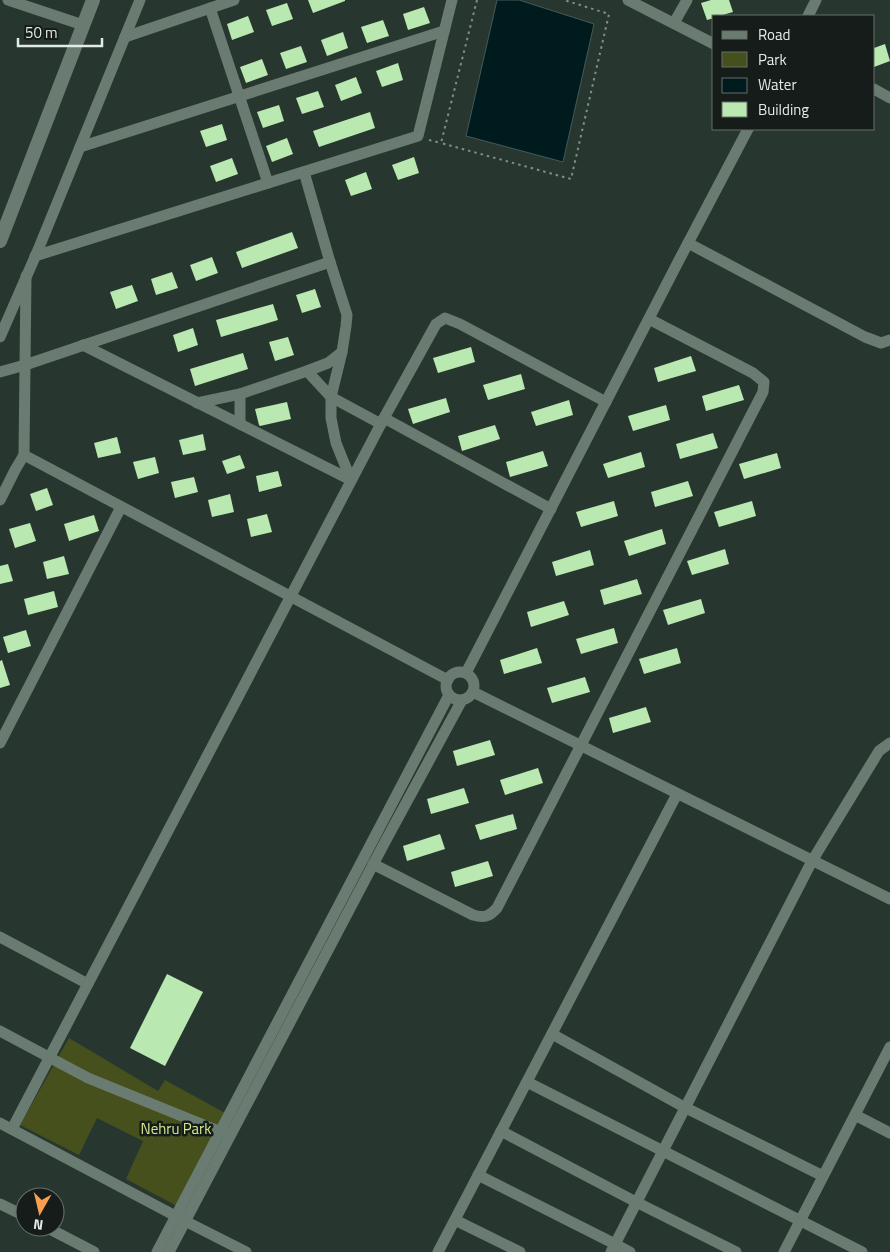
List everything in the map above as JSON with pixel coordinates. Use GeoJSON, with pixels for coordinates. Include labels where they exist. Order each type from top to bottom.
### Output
{"type":"FeatureCollection","features":[{"type":"Feature","properties":{"kind":"street"},"geometry":{"type":"LineString","coordinates":[[8,0],[83,25]]}},
{"type":"Feature","properties":{"kind":"street"},"geometry":{"type":"LineString","coordinates":[[1,237],[93,0]]}},
{"type":"Feature","properties":{"kind":"street"},"geometry":{"type":"LineString","coordinates":[[0,337],[140,0]]}},
{"type":"Feature","properties":{"kind":"street"},"geometry":{"type":"LineString","coordinates":[[125,37],[234,0]]}},
{"type":"Feature","properties":{"kind":"street"},"geometry":{"type":"LineString","coordinates":[[35,256],[418,136],[452,0]]}},
{"type":"Feature","properties":{"kind":"street"},"geometry":{"type":"LineString","coordinates":[[628,0],[712,43]]}},
{"type":"Feature","properties":{"kind":"street"},"geometry":{"type":"LineString","coordinates":[[674,23],[687,0]]}},
{"type":"Feature","properties":{"kind":"street"},"geometry":{"type":"LineString","coordinates":[[808,15],[816,0]]}},
{"type":"Feature","properties":{"kind":"street"},"geometry":{"type":"LineString","coordinates":[[210,8],[268,183]]}},
{"type":"Feature","properties":{"kind":"street"},"geometry":{"type":"LineString","coordinates":[[80,147],[444,31]]}},
{"type":"Feature","properties":{"kind":"street"},"geometry":{"type":"LineString","coordinates":[[875,90],[890,98]]}},
{"type":"Feature","properties":{"kind":"street"},"geometry":{"type":"LineString","coordinates":[[466,673],[747,130]]}},
{"type":"Feature","properties":{"kind":"street"},"geometry":{"type":"LineString","coordinates":[[304,172],[347,315],[342,352],[331,397],[331,418],[336,443],[351,480]]}},
{"type":"Feature","properties":{"kind":"street"},"geometry":{"type":"LineString","coordinates":[[688,243],[865,337],[881,343],[890,340]]}},
{"type":"Feature","properties":{"kind":"street"},"geometry":{"type":"LineString","coordinates":[[0,372],[26,365],[330,262]]}},
{"type":"Feature","properties":{"kind":"street"},"geometry":{"type":"LineString","coordinates":[[0,500],[24,456],[26,276]]}},
{"type":"Feature","properties":{"kind":"street"},"geometry":{"type":"LineString","coordinates":[[12,1129],[382,421],[436,324],[445,318],[460,324],[606,402]]}},
{"type":"Feature","properties":{"kind":"street"},"geometry":{"type":"LineString","coordinates":[[374,864],[473,914],[482,917],[491,915],[497,908],[763,392],[764,382],[753,373],[649,319]]}},
{"type":"Feature","properties":{"kind":"street"},"geometry":{"type":"LineString","coordinates":[[83,345],[351,480]]}},
{"type":"Feature","properties":{"kind":"street"},"geometry":{"type":"LineString","coordinates":[[197,403],[240,394],[307,371],[328,363],[342,352]]}},
{"type":"Feature","properties":{"kind":"street"},"geometry":{"type":"LineString","coordinates":[[307,371],[331,397],[382,421],[550,509]]}},
{"type":"Feature","properties":{"kind":"street"},"geometry":{"type":"LineString","coordinates":[[240,394],[240,424]]}},
{"type":"Feature","properties":{"kind":"street"},"geometry":{"type":"LineString","coordinates":[[24,456],[448,680]]}},
{"type":"Feature","properties":{"kind":"street"},"geometry":{"type":"LineString","coordinates":[[0,743],[121,507]]}},
{"type":"Feature","properties":{"kind":"street"},"geometry":{"type":"LineString","coordinates":[[458,672],[466,673],[472,679],[473,692],[466,700],[458,701],[450,697],[446,690],[446,682],[450,676],[458,672]]}},
{"type":"Feature","properties":{"kind":"street"},"geometry":{"type":"LineString","coordinates":[[473,692],[890,900]]}},
{"type":"Feature","properties":{"kind":"street"},"geometry":{"type":"LineString","coordinates":[[169,1252],[181,1219],[449,695]]}},
{"type":"Feature","properties":{"kind":"street"},"geometry":{"type":"LineString","coordinates":[[225,1134],[462,700]]}},
{"type":"Feature","properties":{"kind":"street"},"geometry":{"type":"LineString","coordinates":[[613,1248],[812,861],[879,751],[890,743]]}},
{"type":"Feature","properties":{"kind":"street"},"geometry":{"type":"LineString","coordinates":[[438,1252],[677,794]]}},
{"type":"Feature","properties":{"kind":"street"},"geometry":{"type":"LineString","coordinates":[[0,937],[88,984]]}},
{"type":"Feature","properties":{"kind":"street"},"geometry":{"type":"LineString","coordinates":[[0,1031],[88,1078],[225,1134]]}},
{"type":"Feature","properties":{"kind":"street"},"geometry":{"type":"LineString","coordinates":[[552,1034],[684,1107],[824,1176]]}},
{"type":"Feature","properties":{"kind":"street"},"geometry":{"type":"LineString","coordinates":[[784,1252],[890,1047]]}},
{"type":"Feature","properties":{"kind":"street"},"geometry":{"type":"LineString","coordinates":[[527,1082],[862,1252]]}},
{"type":"Feature","properties":{"kind":"street"},"geometry":{"type":"LineString","coordinates":[[855,1115],[890,1133]]}},
{"type":"Feature","properties":{"kind":"street"},"geometry":{"type":"LineString","coordinates":[[0,1123],[246,1252]]}},
{"type":"Feature","properties":{"kind":"street"},"geometry":{"type":"LineString","coordinates":[[501,1131],[736,1252]]}},
{"type":"Feature","properties":{"kind":"street"},"geometry":{"type":"LineString","coordinates":[[478,1175],[613,1248],[630,1252]]}},
{"type":"Feature","properties":{"kind":"street"},"geometry":{"type":"LineString","coordinates":[[0,1204],[15,1211]]}},
{"type":"Feature","properties":{"kind":"street"},"geometry":{"type":"LineString","coordinates":[[157,1252],[181,1219]]}},
{"type":"Feature","properties":{"kind":"street"},"geometry":{"type":"LineString","coordinates":[[455,1220],[520,1252]]}},
{"type":"Feature","properties":{"kind":"street"},"geometry":{"type":"LineString","coordinates":[[65,1237],[94,1252]]}},
{"type":"Feature","properties":{"kind":"path"},"geometry":{"type":"LineString","coordinates":[[477,0],[441,143],[571,179],[609,14],[564,0]]}},
{"type":"Feature","properties":{"kind":"green space","name":"Nehru Park"},"geometry":{"type":"Polygon","coordinates":[[[69,1038],[158,1091],[165,1080],[225,1113],[177,1206],[126,1179],[143,1141],[97,1118],[79,1155],[20,1125],[69,1038]]]}},
{"type":"Feature","properties":{"kind":"water"},"geometry":{"type":"Polygon","coordinates":[[[497,0],[519,0],[594,24],[563,162],[466,136],[497,0]]]}},
{"type":"Feature","properties":{"kind":"building"},"geometry":{"type":"Polygon","coordinates":[[[308,0],[345,0],[345,1],[313,13],[308,0]]]}},
{"type":"Feature","properties":{"kind":"building"},"geometry":{"type":"Polygon","coordinates":[[[711,0],[729,0],[733,12],[712,15],[712,19],[707,20],[701,3],[711,0]]]}},
{"type":"Feature","properties":{"kind":"building"},"geometry":{"type":"Polygon","coordinates":[[[287,3],[293,19],[272,26],[266,10],[287,3]]]}},
{"type":"Feature","properties":{"kind":"building"},"geometry":{"type":"Polygon","coordinates":[[[424,7],[430,23],[408,30],[403,14],[424,7]]]}},
{"type":"Feature","properties":{"kind":"building"},"geometry":{"type":"Polygon","coordinates":[[[248,16],[254,32],[232,40],[227,24],[248,16]]]}},
{"type":"Feature","properties":{"kind":"building"},"geometry":{"type":"Polygon","coordinates":[[[383,20],[389,36],[367,43],[361,27],[383,20]]]}},
{"type":"Feature","properties":{"kind":"building"},"geometry":{"type":"Polygon","coordinates":[[[343,32],[348,48],[327,56],[321,40],[343,32]]]}},
{"type":"Feature","properties":{"kind":"building"},"geometry":{"type":"Polygon","coordinates":[[[885,44],[890,61],[875,67],[875,48],[885,44]]]}},
{"type":"Feature","properties":{"kind":"building"},"geometry":{"type":"Polygon","coordinates":[[[301,46],[307,62],[286,69],[280,53],[301,46]]]}},
{"type":"Feature","properties":{"kind":"building"},"geometry":{"type":"Polygon","coordinates":[[[262,59],[268,75],[246,83],[240,67],[262,59]]]}},
{"type":"Feature","properties":{"kind":"building"},"geometry":{"type":"Polygon","coordinates":[[[398,63],[403,80],[382,87],[376,71],[398,63]]]}},
{"type":"Feature","properties":{"kind":"building"},"geometry":{"type":"Polygon","coordinates":[[[356,77],[362,93],[341,101],[335,85],[356,77]]]}},
{"type":"Feature","properties":{"kind":"building"},"geometry":{"type":"Polygon","coordinates":[[[318,91],[324,107],[302,114],[296,98],[318,91]]]}},
{"type":"Feature","properties":{"kind":"building"},"geometry":{"type":"Polygon","coordinates":[[[279,105],[284,121],[263,128],[257,112],[279,105]]]}},
{"type":"Feature","properties":{"kind":"building"},"geometry":{"type":"Polygon","coordinates":[[[370,112],[375,128],[319,147],[313,131],[370,112]]]}},
{"type":"Feature","properties":{"kind":"building"},"geometry":{"type":"Polygon","coordinates":[[[222,124],[227,140],[206,147],[200,131],[222,124]]]}},
{"type":"Feature","properties":{"kind":"building"},"geometry":{"type":"Polygon","coordinates":[[[287,138],[293,154],[272,162],[266,146],[287,138]]]}},
{"type":"Feature","properties":{"kind":"building"},"geometry":{"type":"Polygon","coordinates":[[[414,157],[419,173],[398,180],[392,165],[414,157]]]}},
{"type":"Feature","properties":{"kind":"building"},"geometry":{"type":"Polygon","coordinates":[[[232,158],[238,174],[216,182],[210,166],[232,158]]]}},
{"type":"Feature","properties":{"kind":"building"},"geometry":{"type":"Polygon","coordinates":[[[366,172],[372,189],[351,196],[345,180],[366,172]]]}},
{"type":"Feature","properties":{"kind":"building"},"geometry":{"type":"Polygon","coordinates":[[[292,232],[298,248],[242,268],[236,252],[292,232]]]}},
{"type":"Feature","properties":{"kind":"building"},"geometry":{"type":"Polygon","coordinates":[[[212,257],[218,273],[196,281],[190,265],[212,257]]]}},
{"type":"Feature","properties":{"kind":"building"},"geometry":{"type":"Polygon","coordinates":[[[172,272],[178,288],[156,295],[151,279],[172,272]]]}},
{"type":"Feature","properties":{"kind":"building"},"geometry":{"type":"Polygon","coordinates":[[[132,285],[138,301],[116,309],[110,292],[132,285]]]}},
{"type":"Feature","properties":{"kind":"building"},"geometry":{"type":"Polygon","coordinates":[[[315,289],[321,307],[302,313],[296,295],[315,289]]]}},
{"type":"Feature","properties":{"kind":"building"},"geometry":{"type":"Polygon","coordinates":[[[273,304],[278,320],[221,337],[216,320],[273,304]]]}},
{"type":"Feature","properties":{"kind":"building"},"geometry":{"type":"Polygon","coordinates":[[[193,328],[198,345],[178,352],[173,335],[193,328]]]}},
{"type":"Feature","properties":{"kind":"building"},"geometry":{"type":"Polygon","coordinates":[[[288,337],[294,355],[275,361],[269,342],[288,337]]]}},
{"type":"Feature","properties":{"kind":"building"},"geometry":{"type":"Polygon","coordinates":[[[471,347],[475,362],[438,373],[433,358],[471,347]]]}},
{"type":"Feature","properties":{"kind":"building"},"geometry":{"type":"Polygon","coordinates":[[[243,353],[248,369],[195,386],[190,369],[243,353]]]}},
{"type":"Feature","properties":{"kind":"building"},"geometry":{"type":"Polygon","coordinates":[[[691,356],[696,371],[658,382],[654,368],[691,356]]]}},
{"type":"Feature","properties":{"kind":"building"},"geometry":{"type":"Polygon","coordinates":[[[521,374],[525,389],[488,400],[483,385],[521,374]]]}},
{"type":"Feature","properties":{"kind":"building"},"geometry":{"type":"Polygon","coordinates":[[[739,385],[744,400],[706,411],[702,396],[739,385]]]}},
{"type":"Feature","properties":{"kind":"building"},"geometry":{"type":"Polygon","coordinates":[[[446,398],[450,412],[413,424],[408,409],[446,398]]]}},
{"type":"Feature","properties":{"kind":"building"},"geometry":{"type":"Polygon","coordinates":[[[569,400],[573,415],[536,426],[531,412],[569,400]]]}},
{"type":"Feature","properties":{"kind":"building"},"geometry":{"type":"Polygon","coordinates":[[[287,402],[291,419],[259,425],[255,409],[287,402]]]}},
{"type":"Feature","properties":{"kind":"building"},"geometry":{"type":"Polygon","coordinates":[[[666,405],[670,420],[633,431],[628,416],[666,405]]]}},
{"type":"Feature","properties":{"kind":"building"},"geometry":{"type":"Polygon","coordinates":[[[495,425],[500,439],[462,451],[458,436],[495,425]]]}},
{"type":"Feature","properties":{"kind":"building"},"geometry":{"type":"Polygon","coordinates":[[[713,433],[718,448],[680,459],[676,444],[713,433]]]}},
{"type":"Feature","properties":{"kind":"building"},"geometry":{"type":"Polygon","coordinates":[[[203,434],[206,450],[183,455],[179,440],[203,434]]]}},
{"type":"Feature","properties":{"kind":"building"},"geometry":{"type":"Polygon","coordinates":[[[117,437],[121,453],[98,458],[94,443],[117,437]]]}},
{"type":"Feature","properties":{"kind":"building"},"geometry":{"type":"Polygon","coordinates":[[[543,451],[548,466],[510,477],[506,462],[543,451]]]}},
{"type":"Feature","properties":{"kind":"building"},"geometry":{"type":"Polygon","coordinates":[[[641,452],[645,467],[608,478],[603,464],[641,452]]]}},
{"type":"Feature","properties":{"kind":"building"},"geometry":{"type":"Polygon","coordinates":[[[777,453],[781,468],[744,479],[739,464],[777,453]]]}},
{"type":"Feature","properties":{"kind":"building"},"geometry":{"type":"Polygon","coordinates":[[[240,455],[245,468],[227,474],[222,461],[240,455]]]}},
{"type":"Feature","properties":{"kind":"building"},"geometry":{"type":"Polygon","coordinates":[[[155,457],[159,473],[138,479],[133,462],[155,457]]]}},
{"type":"Feature","properties":{"kind":"building"},"geometry":{"type":"Polygon","coordinates":[[[278,471],[282,486],[259,492],[256,476],[278,471]]]}},
{"type":"Feature","properties":{"kind":"building"},"geometry":{"type":"Polygon","coordinates":[[[194,477],[198,492],[175,498],[171,482],[194,477]]]}},
{"type":"Feature","properties":{"kind":"building"},"geometry":{"type":"Polygon","coordinates":[[[688,481],[693,496],[655,507],[651,492],[688,481]]]}},
{"type":"Feature","properties":{"kind":"building"},"geometry":{"type":"Polygon","coordinates":[[[47,488],[53,505],[36,511],[30,494],[47,488]]]}},
{"type":"Feature","properties":{"kind":"building"},"geometry":{"type":"Polygon","coordinates":[[[230,494],[234,512],[212,517],[208,500],[230,494]]]}},
{"type":"Feature","properties":{"kind":"building"},"geometry":{"type":"Polygon","coordinates":[[[614,501],[618,516],[581,527],[576,512],[614,501]]]}},
{"type":"Feature","properties":{"kind":"building"},"geometry":{"type":"Polygon","coordinates":[[[752,501],[756,516],[719,527],[714,512],[752,501]]]}},
{"type":"Feature","properties":{"kind":"building"},"geometry":{"type":"Polygon","coordinates":[[[267,514],[272,532],[251,537],[247,519],[267,514]]]}},
{"type":"Feature","properties":{"kind":"building"},"geometry":{"type":"Polygon","coordinates":[[[94,515],[99,531],[69,541],[64,524],[94,515]]]}},
{"type":"Feature","properties":{"kind":"building"},"geometry":{"type":"Polygon","coordinates":[[[30,523],[36,541],[15,548],[9,529],[30,523]]]}},
{"type":"Feature","properties":{"kind":"building"},"geometry":{"type":"Polygon","coordinates":[[[662,529],[666,544],[629,556],[624,541],[662,529]]]}},
{"type":"Feature","properties":{"kind":"building"},"geometry":{"type":"Polygon","coordinates":[[[725,549],[729,564],[692,575],[687,561],[725,549]]]}},
{"type":"Feature","properties":{"kind":"building"},"geometry":{"type":"Polygon","coordinates":[[[590,550],[594,565],[556,576],[552,562],[590,550]]]}},
{"type":"Feature","properties":{"kind":"building"},"geometry":{"type":"Polygon","coordinates":[[[64,556],[69,574],[47,579],[43,562],[64,556]]]}},
{"type":"Feature","properties":{"kind":"building"},"geometry":{"type":"Polygon","coordinates":[[[8,564],[13,581],[0,584],[0,566],[8,564]]]}},
{"type":"Feature","properties":{"kind":"building"},"geometry":{"type":"Polygon","coordinates":[[[637,579],[642,594],[604,605],[600,590],[637,579]]]}},
{"type":"Feature","properties":{"kind":"building"},"geometry":{"type":"Polygon","coordinates":[[[54,591],[58,607],[28,615],[24,599],[54,591]]]}},
{"type":"Feature","properties":{"kind":"building"},"geometry":{"type":"Polygon","coordinates":[[[701,599],[705,613],[668,625],[663,610],[701,599]]]}},
{"type":"Feature","properties":{"kind":"building"},"geometry":{"type":"Polygon","coordinates":[[[564,601],[569,615],[531,627],[527,612],[564,601]]]}},
{"type":"Feature","properties":{"kind":"building"},"geometry":{"type":"Polygon","coordinates":[[[614,628],[618,643],[581,654],[576,639],[614,628]]]}},
{"type":"Feature","properties":{"kind":"building"},"geometry":{"type":"Polygon","coordinates":[[[26,630],[31,646],[8,653],[3,637],[26,630]]]}},
{"type":"Feature","properties":{"kind":"building"},"geometry":{"type":"Polygon","coordinates":[[[537,648],[542,663],[504,674],[500,660],[537,648]]]}},
{"type":"Feature","properties":{"kind":"building"},"geometry":{"type":"Polygon","coordinates":[[[677,648],[681,663],[644,674],[639,659],[677,648]]]}},
{"type":"Feature","properties":{"kind":"building"},"geometry":{"type":"Polygon","coordinates":[[[2,660],[10,685],[0,688],[0,661],[2,660]]]}},
{"type":"Feature","properties":{"kind":"building"},"geometry":{"type":"Polygon","coordinates":[[[585,677],[590,692],[552,703],[547,688],[585,677]]]}},
{"type":"Feature","properties":{"kind":"building"},"geometry":{"type":"Polygon","coordinates":[[[646,707],[651,722],[613,733],[609,718],[646,707]]]}},
{"type":"Feature","properties":{"kind":"building"},"geometry":{"type":"Polygon","coordinates":[[[490,740],[495,755],[457,766],[453,751],[490,740]]]}},
{"type":"Feature","properties":{"kind":"building"},"geometry":{"type":"Polygon","coordinates":[[[538,768],[543,783],[505,795],[500,780],[538,768]]]}},
{"type":"Feature","properties":{"kind":"building"},"geometry":{"type":"Polygon","coordinates":[[[464,788],[469,803],[431,814],[427,799],[464,788]]]}},
{"type":"Feature","properties":{"kind":"building"},"geometry":{"type":"Polygon","coordinates":[[[513,814],[517,829],[480,840],[475,825],[513,814]]]}},
{"type":"Feature","properties":{"kind":"building"},"geometry":{"type":"Polygon","coordinates":[[[440,834],[445,849],[407,861],[403,846],[440,834]]]}},
{"type":"Feature","properties":{"kind":"building"},"geometry":{"type":"Polygon","coordinates":[[[488,861],[493,876],[455,887],[451,872],[488,861]]]}},
{"type":"Feature","properties":{"kind":"building"},"geometry":{"type":"Polygon","coordinates":[[[167,974],[203,992],[165,1066],[130,1048],[167,974]]]}}]}
